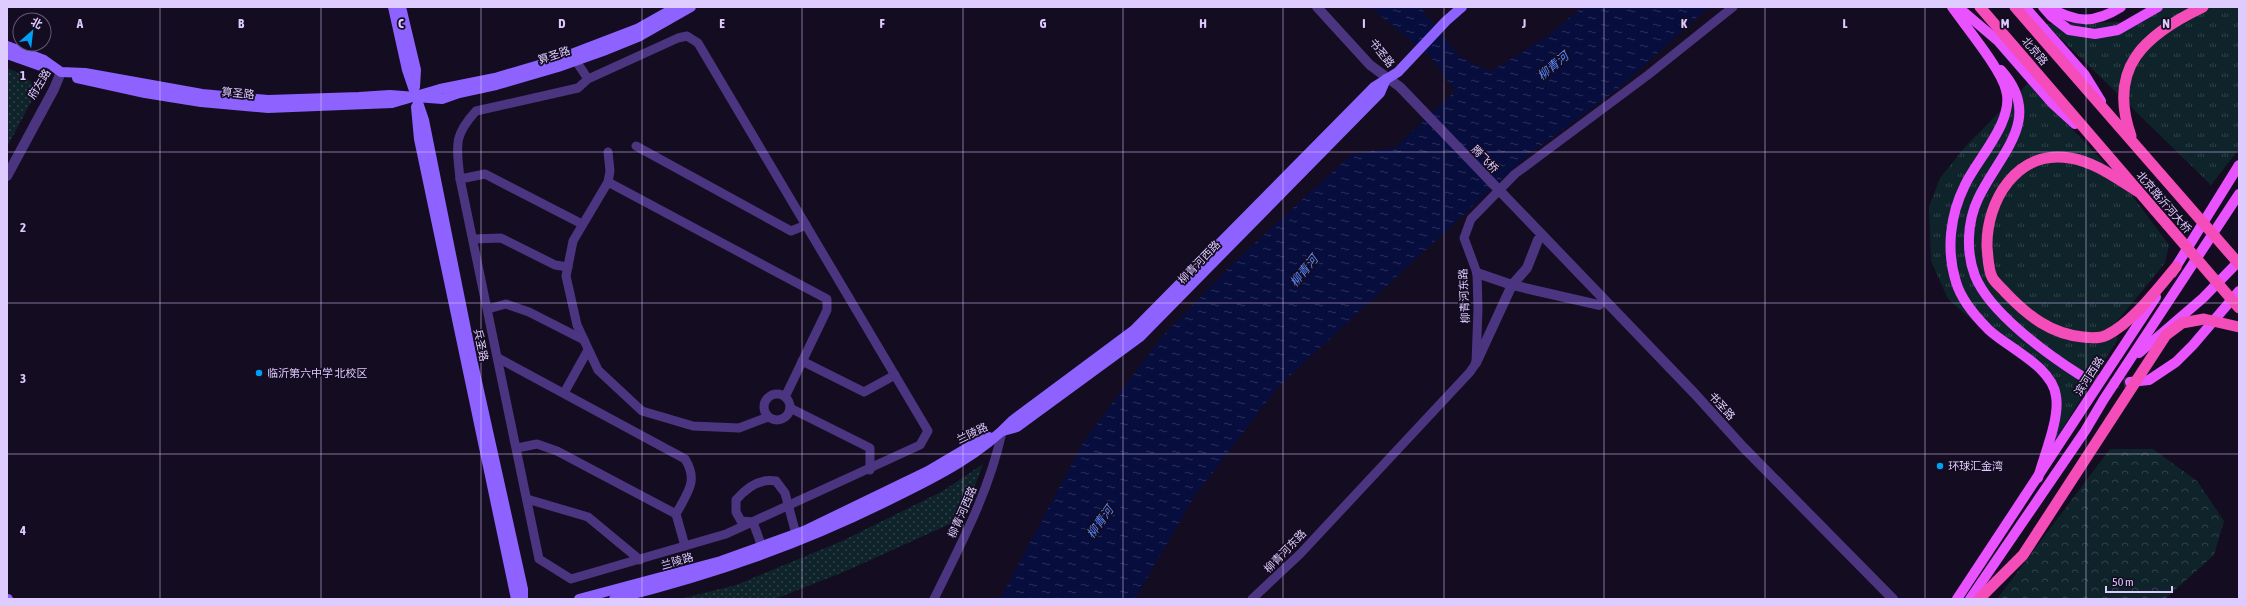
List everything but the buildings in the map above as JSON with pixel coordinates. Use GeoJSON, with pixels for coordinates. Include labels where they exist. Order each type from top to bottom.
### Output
{"type":"FeatureCollection","features":[{"type":"Feature","properties":{"kind":"highway","name":"北京路"},"geometry":{"type":"LineString","coordinates":[[1980,7],[2069,112]]}},
{"type":"Feature","properties":{"kind":"highway","name":"北京路"},"geometry":{"type":"LineString","coordinates":[[2015,7],[2090,92]]}},
{"type":"Feature","properties":{"kind":"highway"},"geometry":{"type":"LineString","coordinates":[[2133,142],[2123,106],[2123,87],[2126,72],[2139,52],[2159,32],[2203,7]]}},
{"type":"Feature","properties":{"kind":"highway","name":"北京路沂河大桥"},"geometry":{"type":"LineString","coordinates":[[2090,92],[2239,264]]}},
{"type":"Feature","properties":{"kind":"highway","name":"北京路沂河大桥"},"geometry":{"type":"LineString","coordinates":[[2069,112],[2239,308]]}},
{"type":"Feature","properties":{"kind":"highway"},"geometry":{"type":"LineString","coordinates":[[2137,191],[2101,169],[2083,162],[2068,158],[2051,158],[2032,163],[2003,187],[1991,210],[1987,230],[1988,256],[1992,278],[2036,320],[2050,329],[2070,336],[2089,338],[2106,335],[2139,310],[2176,267]]}},
{"type":"Feature","properties":{"kind":"highway"},"geometry":{"type":"LineString","coordinates":[[1979,599],[2023,555],[2166,335],[2182,323],[2204,319],[2239,327]]}},
{"type":"Feature","properties":{"kind":"main road","name":"兵圣路"},"geometry":{"type":"LineString","coordinates":[[393,7],[407,70],[424,120],[472,359],[523,589],[522,599]]}},
{"type":"Feature","properties":{"kind":"main road","name":"兵圣路"},"geometry":{"type":"LineString","coordinates":[[401,7],[416,70],[415,97],[421,147],[516,599]]}},
{"type":"Feature","properties":{"kind":"main road","name":"算圣路"},"geometry":{"type":"LineString","coordinates":[[415,97],[440,89],[495,78],[556,60],[637,28],[676,7]]}},
{"type":"Feature","properties":{"kind":"main road","name":"算圣路"},"geometry":{"type":"LineString","coordinates":[[7,54],[61,72],[85,73],[202,94],[268,100],[359,97],[390,94],[442,99],[459,93],[496,85],[576,61],[640,36],[691,7]]}},
{"type":"Feature","properties":{"kind":"main road","name":"柳青河西路"},"geometry":{"type":"LineString","coordinates":[[1002,432],[1017,426],[1140,337],[1380,93],[1387,78],[1395,68],[1408,59],[1446,20],[1462,7]]}},
{"type":"Feature","properties":{"kind":"main road"},"geometry":{"type":"LineString","coordinates":[[1952,7],[2001,78],[2007,92],[2006,113],[2001,127],[1964,186],[1953,215],[1950,241],[1956,283],[1968,307],[1988,330],[2047,376],[2056,395],[2055,420],[2038,478]]}},
{"type":"Feature","properties":{"kind":"main road"},"geometry":{"type":"LineString","coordinates":[[1958,7],[1998,41],[2052,103],[2094,140]]}},
{"type":"Feature","properties":{"kind":"main road"},"geometry":{"type":"LineString","coordinates":[[2025,7],[2085,75],[2113,119]]}},
{"type":"Feature","properties":{"kind":"main road"},"geometry":{"type":"LineString","coordinates":[[2043,7],[2051,16],[2069,30],[2095,34],[2118,30],[2158,7]]}},
{"type":"Feature","properties":{"kind":"main road"},"geometry":{"type":"LineString","coordinates":[[2049,7],[2076,20],[2094,20],[2122,7]]}},
{"type":"Feature","properties":{"kind":"main road"},"geometry":{"type":"LineString","coordinates":[[1971,35],[2013,83],[2020,104],[2018,126],[2010,145],[1977,200],[1970,224],[1969,248],[1975,276],[1994,304],[2044,353],[2080,375]]}},
{"type":"Feature","properties":{"kind":"main road"},"geometry":{"type":"LineString","coordinates":[[7,46],[44,60],[61,72]]}},
{"type":"Feature","properties":{"kind":"main road","name":"滨河西路"},"geometry":{"type":"LineString","coordinates":[[1957,599],[2176,267],[2239,165]]}},
{"type":"Feature","properties":{"kind":"main road"},"geometry":{"type":"LineString","coordinates":[[1970,599],[2085,431],[2104,399],[2239,194]]}},
{"type":"Feature","properties":{"kind":"main road"},"geometry":{"type":"LineString","coordinates":[[2129,363],[2203,298],[2239,261]]}},
{"type":"Feature","properties":{"kind":"main road"},"geometry":{"type":"LineString","coordinates":[[2130,382],[2149,380],[2176,362],[2193,345],[2239,291]]}},
{"type":"Feature","properties":{"kind":"main road","name":"兰陵路"},"geometry":{"type":"LineString","coordinates":[[579,599],[672,576],[762,547],[796,534],[878,496],[928,471],[972,445],[1002,432]]}},
{"type":"Feature","properties":{"kind":"main road","name":"兰陵路"},"geometry":{"type":"LineString","coordinates":[[614,599],[723,569],[807,539],[932,479],[977,452],[1002,432]]}},
{"type":"Feature","properties":{"kind":"street","name":"书圣路"},"geometry":{"type":"LineString","coordinates":[[1317,7],[1370,65],[1400,87],[1417,109]]}},
{"type":"Feature","properties":{"kind":"street","name":"书圣路"},"geometry":{"type":"LineString","coordinates":[[1325,7],[1356,39],[1387,78]]}},
{"type":"Feature","properties":{"kind":"street","name":"柳青河东路"},"geometry":{"type":"LineString","coordinates":[[1252,599],[1300,554],[1446,399],[1470,372],[1476,362],[1477,274],[1472,255],[1464,238],[1471,219],[1487,200],[1515,174],[1648,75],[1732,7]]}},
{"type":"Feature","properties":{"kind":"street"},"geometry":{"type":"LineString","coordinates":[[687,36],[698,43],[928,431],[920,445],[870,470],[726,534],[571,579],[539,560],[460,179],[456,143],[460,132],[476,111],[578,88],[588,79],[678,38],[687,36]]}},
{"type":"Feature","properties":{"kind":"street"},"geometry":{"type":"LineString","coordinates":[[576,61],[588,79]]}},
{"type":"Feature","properties":{"kind":"street","name":"府左路"},"geometry":{"type":"LineString","coordinates":[[7,167],[50,87],[61,72]]}},
{"type":"Feature","properties":{"kind":"street","name":"府左路"},"geometry":{"type":"LineString","coordinates":[[7,176],[54,89],[61,72]]}},
{"type":"Feature","properties":{"kind":"street","name":"腾飞桥"},"geometry":{"type":"LineString","coordinates":[[1417,109],[1532,230]]}},
{"type":"Feature","properties":{"kind":"street"},"geometry":{"type":"LineString","coordinates":[[636,146],[791,231],[806,225]]}},
{"type":"Feature","properties":{"kind":"street"},"geometry":{"type":"LineString","coordinates":[[608,152],[610,171],[608,182],[573,241],[566,276],[577,325],[598,370],[642,411],[693,426],[739,428],[768,417],[772,419],[782,419],[786,416],[790,408]]}},
{"type":"Feature","properties":{"kind":"street"},"geometry":{"type":"LineString","coordinates":[[460,179],[484,174],[582,224]]}},
{"type":"Feature","properties":{"kind":"street"},"geometry":{"type":"LineString","coordinates":[[608,182],[827,299],[827,310],[785,397]]}},
{"type":"Feature","properties":{"kind":"street","name":"书圣路"},"geometry":{"type":"LineString","coordinates":[[1532,230],[1538,240],[1690,398],[1739,452],[1885,599]]}},
{"type":"Feature","properties":{"kind":"street","name":"书圣路"},"geometry":{"type":"LineString","coordinates":[[1532,230],[1694,394],[1743,448],[1893,599]]}},
{"type":"Feature","properties":{"kind":"street"},"geometry":{"type":"LineString","coordinates":[[473,239],[501,238],[555,265],[568,267]]}},
{"type":"Feature","properties":{"kind":"street"},"geometry":{"type":"LineString","coordinates":[[1476,362],[1512,285],[1527,268],[1538,240]]}},
{"type":"Feature","properties":{"kind":"street"},"geometry":{"type":"LineString","coordinates":[[1477,274],[1512,285],[1599,305]]}},
{"type":"Feature","properties":{"kind":"street"},"geometry":{"type":"LineString","coordinates":[[488,309],[506,304],[523,310],[584,340]]}},
{"type":"Feature","properties":{"kind":"street"},"geometry":{"type":"LineString","coordinates":[[564,393],[588,350]]}},
{"type":"Feature","properties":{"kind":"street"},"geometry":{"type":"LineString","coordinates":[[498,358],[685,459],[692,469],[692,485],[676,514],[685,546]]}},
{"type":"Feature","properties":{"kind":"street"},"geometry":{"type":"LineString","coordinates":[[802,361],[864,392],[895,375]]}},
{"type":"Feature","properties":{"kind":"street"},"geometry":{"type":"LineString","coordinates":[[768,417],[764,407],[768,397],[777,394],[785,397],[790,408],[870,448],[870,470]]}},
{"type":"Feature","properties":{"kind":"street","name":"柳青河西路"},"geometry":{"type":"LineString","coordinates":[[934,599],[985,490],[995,462],[1002,432]]}},
{"type":"Feature","properties":{"kind":"street"},"geometry":{"type":"LineString","coordinates":[[517,448],[537,444],[557,451],[676,514]]}},
{"type":"Feature","properties":{"kind":"street"},"geometry":{"type":"LineString","coordinates":[[753,522],[741,521],[736,512],[736,500],[745,489],[766,479],[776,481],[786,493],[796,534]]}},
{"type":"Feature","properties":{"kind":"street"},"geometry":{"type":"LineString","coordinates":[[527,499],[588,517],[640,560]]}},
{"type":"Feature","properties":{"kind":"street"},"geometry":{"type":"LineString","coordinates":[[753,522],[762,547]]}},
{"type":"Feature","properties":{"kind":"green space"},"geometry":{"type":"Polygon","coordinates":[[[2146,7],[2239,7],[2239,149],[2211,185],[2046,24],[2123,22],[2146,7]]]}},
{"type":"Feature","properties":{"kind":"green space"},"geometry":{"type":"Polygon","coordinates":[[[7,68],[26,77],[34,88],[31,102],[7,147],[7,68]]]}},
{"type":"Feature","properties":{"kind":"green space"},"geometry":{"type":"Polygon","coordinates":[[[2028,83],[2119,178],[2169,245],[2165,263],[2110,330],[2118,339],[2054,442],[2051,383],[2002,346],[1948,299],[1931,261],[1929,207],[1940,178],[1966,146],[2028,83]]]}},
{"type":"Feature","properties":{"kind":"green space"},"geometry":{"type":"Polygon","coordinates":[[[2110,449],[2153,449],[2197,481],[2224,521],[2214,555],[2165,599],[1997,599],[2110,449]]]}},
{"type":"Feature","properties":{"kind":"green space"},"geometry":{"type":"Polygon","coordinates":[[[983,464],[963,518],[846,571],[775,599],[680,599],[736,585],[842,541],[943,491],[983,464]]]}},
{"type":"Feature","properties":{"kind":"water","name":"柳青河"},"geometry":{"type":"Polygon","coordinates":[[[1370,7],[1420,7],[1459,56],[1490,72],[1549,35],[1582,7],[1709,7],[1618,89],[1528,155],[1278,387],[1194,497],[1135,599],[1000,599],[1084,441],[1160,339],[1233,263],[1352,154],[1396,147],[1455,91],[1430,56],[1370,7]]]}},
{"type":"Feature","properties":{"kind":"tunnel"},"geometry":{"type":"LineString","coordinates":[[2080,375],[2112,384],[2130,382]]}},
{"type":"Feature","properties":{"kind":"place","name":"临沂第六中学 北校区"},"geometry":{"type":"Point","coordinates":[259,373]}},
{"type":"Feature","properties":{"kind":"place","name":"环球汇金湾"},"geometry":{"type":"Point","coordinates":[1940,466]}}]}
